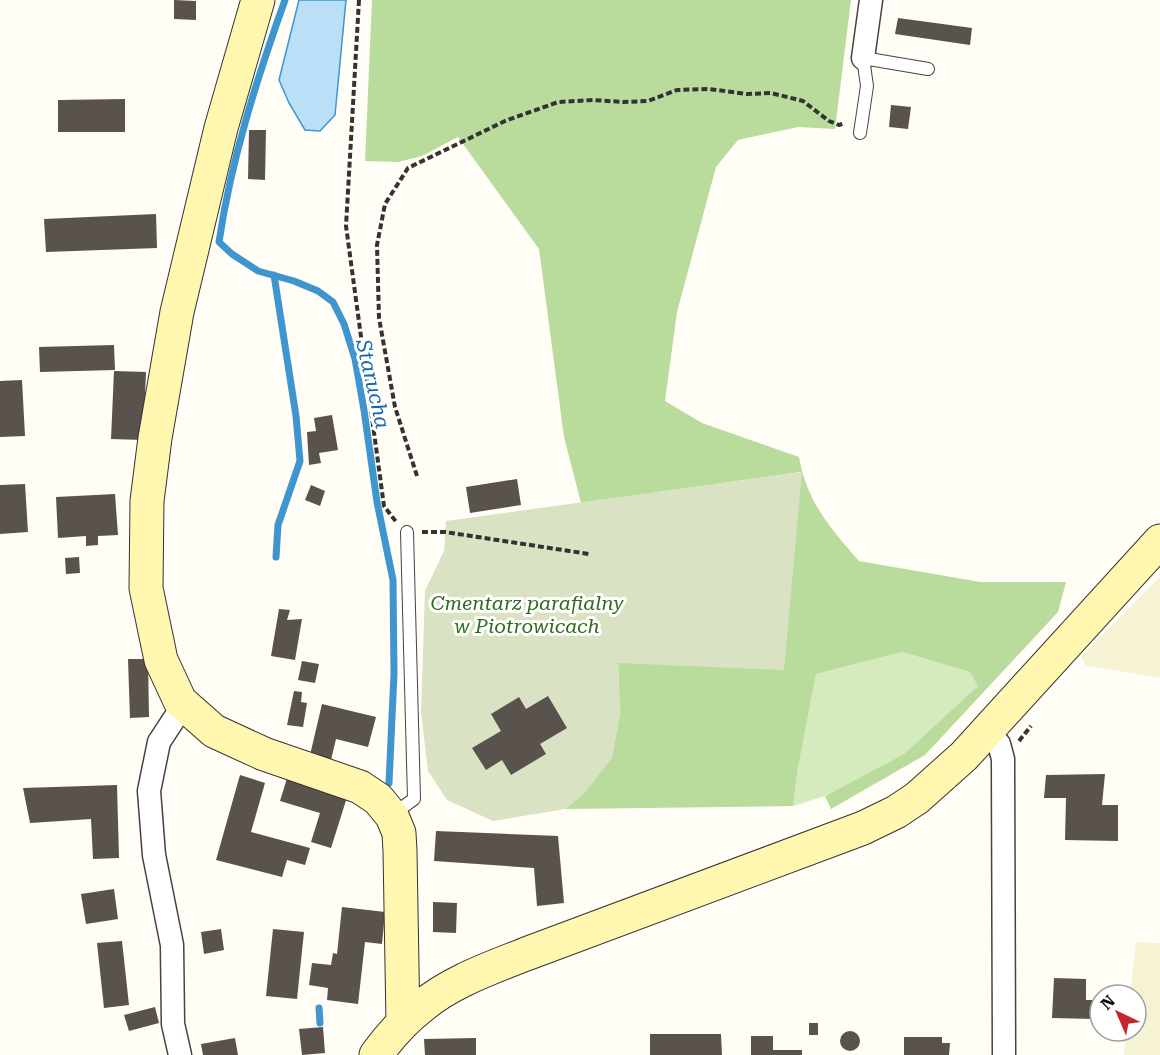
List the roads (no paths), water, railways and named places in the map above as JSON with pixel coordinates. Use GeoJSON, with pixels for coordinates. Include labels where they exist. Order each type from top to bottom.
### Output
{"type":"FeatureCollection","features":[{"type":"Feature","properties":{"kind":"street"},"geometry":{"type":"LineString","coordinates":[[258,0],[221,128],[177,312],[147,501],[146,588],[161,660],[180,701],[214,730],[234,740],[264,754],[320,771],[360,787],[378,799],[392,816],[399,833],[400,851],[403,1023]]}},
{"type":"Feature","properties":{"kind":"street"},"geometry":{"type":"LineString","coordinates":[[863,58],[871,0]]}},
{"type":"Feature","properties":{"kind":"street"},"geometry":{"type":"LineString","coordinates":[[376,1055],[422,1005],[487,970],[863,828],[917,798],[938,782],[987,731],[1160,541]]}},
{"type":"Feature","properties":{"kind":"street"},"geometry":{"type":"LineString","coordinates":[[180,1055],[172,1024],[172,945],[154,855],[149,791],[159,742],[178,713],[186,706]]}},
{"type":"Feature","properties":{"kind":"street"},"geometry":{"type":"LineString","coordinates":[[987,731],[999,744],[1004,759],[1004,1055]]}},
{"type":"Feature","properties":{"kind":"lane"},"geometry":{"type":"LineString","coordinates":[[860,133],[867,86],[863,58],[928,69]]}},
{"type":"Feature","properties":{"kind":"lane"},"geometry":{"type":"LineString","coordinates":[[392,816],[414,799],[407,532]]}},
{"type":"Feature","properties":{"kind":"water"},"geometry":{"type":"Polygon","coordinates":[[[299,0],[346,0],[335,115],[320,131],[305,130],[279,80],[299,0]]]}},
{"type":"Feature","properties":{"kind":"waterway","name":"Starucha"},"geometry":{"type":"LineString","coordinates":[[285,0],[246,120],[230,181],[219,242],[232,254],[258,271],[294,281],[318,291],[333,302],[344,324],[355,359],[377,502],[393,580],[394,674],[389,783]]}},
{"type":"Feature","properties":{"kind":"waterway"},"geometry":{"type":"LineString","coordinates":[[274,275],[296,416],[300,461],[278,525],[276,557]]}},
{"type":"Feature","properties":{"kind":"waterway","name":"Starucha"},"geometry":{"type":"LineString","coordinates":[[319,1008],[320,1023]]}},
{"type":"Feature","properties":{"kind":"park label","name":"Cmentarz parafialny w Piotrowicach"},"geometry":{"type":"Point","coordinates":[527,614]}}]}
